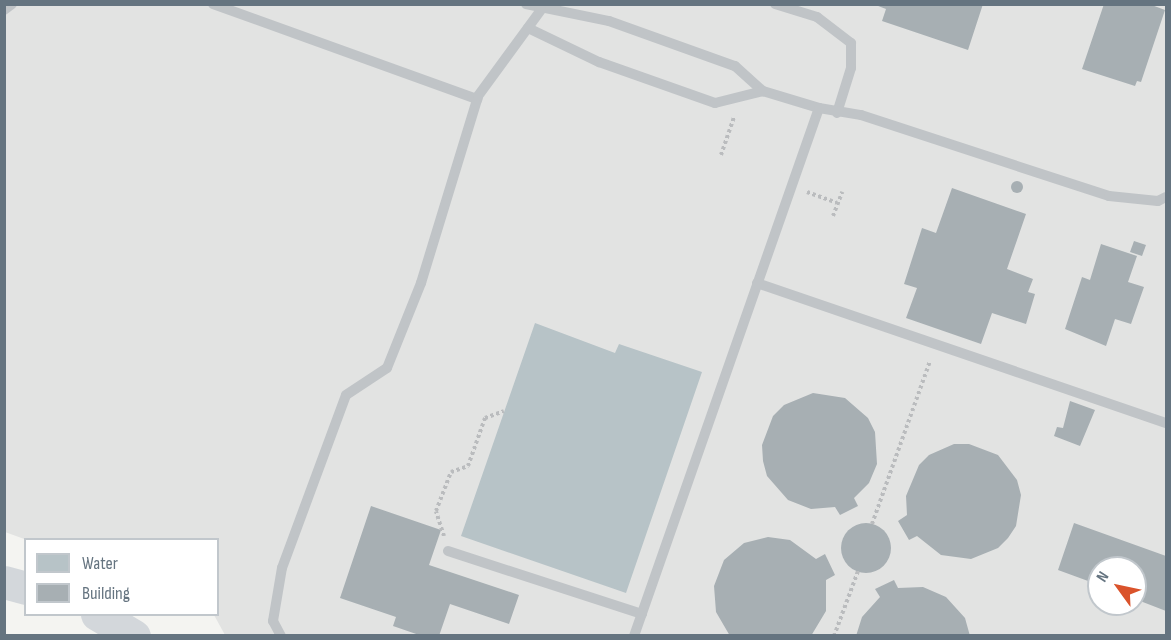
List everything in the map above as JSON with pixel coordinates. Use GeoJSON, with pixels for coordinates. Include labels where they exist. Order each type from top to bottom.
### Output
{"type":"FeatureCollection","features":[{"type":"Feature","properties":{"kind":"highway"},"geometry":{"type":"LineString","coordinates":[[4,582],[24,587]]}},
{"type":"Feature","properties":{"kind":"highway"},"geometry":{"type":"LineString","coordinates":[[99,616],[134,636]]}},
{"type":"Feature","properties":{"kind":"lane"},"geometry":{"type":"LineString","coordinates":[[4,9],[12,4]]}},
{"type":"Feature","properties":{"kind":"lane"},"geometry":{"type":"LineString","coordinates":[[213,4],[477,99]]}},
{"type":"Feature","properties":{"kind":"lane"},"geometry":{"type":"LineString","coordinates":[[526,4],[541,10],[609,21],[735,66],[763,91],[837,113],[861,115],[1109,196],[1158,201],[1167,197]]}},
{"type":"Feature","properties":{"kind":"lane"},"geometry":{"type":"LineString","coordinates":[[775,4],[817,17],[851,43],[851,68],[837,113]]}},
{"type":"Feature","properties":{"kind":"lane"},"geometry":{"type":"LineString","coordinates":[[281,636],[273,621],[286,557],[346,395],[387,368],[421,283],[477,99],[541,10]]}},
{"type":"Feature","properties":{"kind":"lane"},"geometry":{"type":"LineString","coordinates":[[528,28],[599,62],[715,102],[763,91]]}},
{"type":"Feature","properties":{"kind":"lane"},"geometry":{"type":"LineString","coordinates":[[634,636],[819,108]]}},
{"type":"Feature","properties":{"kind":"lane"},"geometry":{"type":"LineString","coordinates":[[757,283],[1167,423]]}},
{"type":"Feature","properties":{"kind":"lane"},"geometry":{"type":"LineString","coordinates":[[448,551],[642,614]]}},
{"type":"Feature","properties":{"kind":"path"},"geometry":{"type":"LineString","coordinates":[[721,155],[734,117]]}},
{"type":"Feature","properties":{"kind":"path"},"geometry":{"type":"LineString","coordinates":[[791,186],[837,203]]}},
{"type":"Feature","properties":{"kind":"path"},"geometry":{"type":"LineString","coordinates":[[832,216],[842,192]]}},
{"type":"Feature","properties":{"kind":"path"},"geometry":{"type":"LineString","coordinates":[[872,524],[936,344]]}},
{"type":"Feature","properties":{"kind":"path"},"geometry":{"type":"LineString","coordinates":[[448,551],[436,511],[451,472],[468,466],[485,418],[504,411]]}},
{"type":"Feature","properties":{"kind":"path"},"geometry":{"type":"LineString","coordinates":[[834,636],[858,571]]}},
{"type":"Feature","properties":{"kind":"shaded area"},"geometry":{"type":"Polygon","coordinates":[[[5,5],[1166,5],[1166,635],[225,635],[215,616],[219,616],[219,538],[24,538],[5,532],[5,5]]]}},
{"type":"Feature","properties":{"kind":"water"},"geometry":{"type":"Polygon","coordinates":[[[535,323],[615,353],[619,344],[702,372],[626,593],[461,536],[535,323]]]}},
{"type":"Feature","properties":{"kind":"building"},"geometry":{"type":"Polygon","coordinates":[[[873,4],[983,4],[968,50],[882,21],[886,9],[873,4]]]}},
{"type":"Feature","properties":{"kind":"building"},"geometry":{"type":"Polygon","coordinates":[[[1104,4],[1149,4],[1165,10],[1141,82],[1137,81],[1135,86],[1082,69],[1104,4]]]}},
{"type":"Feature","properties":{"kind":"building"},"geometry":{"type":"Polygon","coordinates":[[[1019,181],[1023,187],[1019,193],[1015,193],[1011,185],[1019,181]]]}},
{"type":"Feature","properties":{"kind":"building"},"geometry":{"type":"Polygon","coordinates":[[[952,188],[1026,214],[1007,269],[1033,279],[1028,292],[1035,294],[1026,324],[992,313],[981,344],[906,318],[917,288],[904,284],[922,228],[936,233],[952,188]]]}},
{"type":"Feature","properties":{"kind":"building"},"geometry":{"type":"Polygon","coordinates":[[[1134,241],[1146,245],[1142,256],[1130,252],[1134,241]]]}},
{"type":"Feature","properties":{"kind":"building"},"geometry":{"type":"Polygon","coordinates":[[[1101,244],[1137,256],[1128,282],[1144,287],[1131,324],[1115,319],[1106,346],[1065,329],[1082,277],[1090,280],[1101,244]]]}},
{"type":"Feature","properties":{"kind":"building"},"geometry":{"type":"Polygon","coordinates":[[[813,393],[845,398],[868,418],[875,432],[877,464],[869,483],[854,498],[858,506],[840,515],[835,507],[811,509],[788,500],[767,476],[763,461],[762,445],[773,416],[784,405],[813,393]]]}},
{"type":"Feature","properties":{"kind":"building"},"geometry":{"type":"Polygon","coordinates":[[[1070,401],[1095,410],[1080,446],[1054,436],[1057,427],[1063,428],[1070,401]]]}},
{"type":"Feature","properties":{"kind":"building"},"geometry":{"type":"Polygon","coordinates":[[[954,444],[969,444],[998,455],[1017,480],[1021,495],[1016,526],[1008,538],[998,548],[971,559],[941,555],[917,536],[909,540],[898,521],[907,515],[906,496],[919,465],[929,455],[954,444]]]}},
{"type":"Feature","properties":{"kind":"building"},"geometry":{"type":"Polygon","coordinates":[[[371,506],[441,530],[429,565],[519,595],[509,624],[450,604],[439,636],[422,636],[393,626],[396,617],[340,598],[371,506]]]}},
{"type":"Feature","properties":{"kind":"building"},"geometry":{"type":"Polygon","coordinates":[[[861,523],[871,523],[884,530],[891,543],[891,553],[884,566],[871,573],[861,573],[852,569],[845,562],[841,553],[841,543],[845,534],[852,527],[861,523]]]}},
{"type":"Feature","properties":{"kind":"building"},"geometry":{"type":"Polygon","coordinates":[[[1074,523],[1166,556],[1166,611],[1147,604],[1147,556],[1087,556],[1087,581],[1058,570],[1074,523]]]}},
{"type":"Feature","properties":{"kind":"building"},"geometry":{"type":"Polygon","coordinates":[[[768,537],[790,540],[816,559],[825,554],[835,575],[826,580],[826,611],[811,636],[730,636],[716,612],[714,586],[724,560],[744,543],[768,537]]]}},
{"type":"Feature","properties":{"kind":"building"},"geometry":{"type":"Polygon","coordinates":[[[894,580],[898,588],[923,587],[946,597],[965,618],[970,636],[856,636],[862,617],[880,597],[875,589],[894,580]]]}}]}
